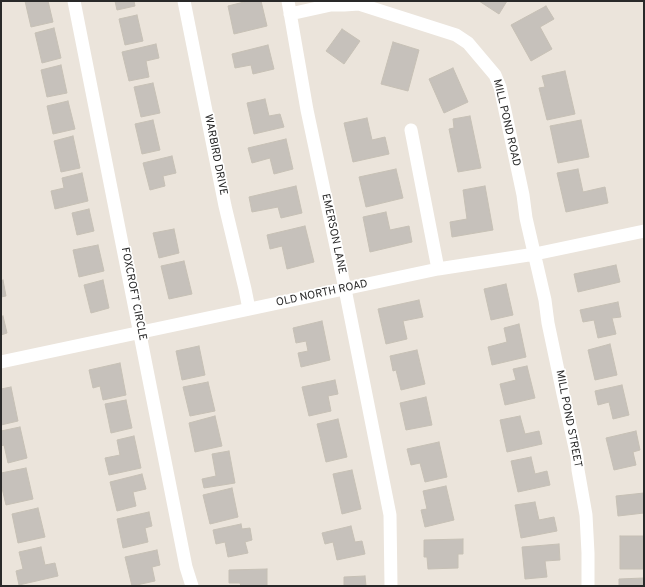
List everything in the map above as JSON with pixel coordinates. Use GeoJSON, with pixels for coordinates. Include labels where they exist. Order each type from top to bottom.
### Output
{"type":"FeatureCollection","features":[{"type":"Feature","properties":{"kind":"street","name":"FOXCROFT CIRCLE"},"geometry":{"type":"LineString","coordinates":[[74,1],[141,332],[186,567],[192,586]]}},
{"type":"Feature","properties":{"kind":"street","name":"WARBIRD DRIVE"},"geometry":{"type":"LineString","coordinates":[[184,1],[225,206],[246,289],[249,309]]}},
{"type":"Feature","properties":{"kind":"street","name":"EMERSON LANE"},"geometry":{"type":"LineString","coordinates":[[288,1],[307,110],[345,289],[390,515],[391,586]]}},
{"type":"Feature","properties":{"kind":"street","name":"MILL POND ROAD"},"geometry":{"type":"LineString","coordinates":[[290,14],[331,5],[359,4],[456,35],[468,43],[495,75],[500,87],[535,254]]}},
{"type":"Feature","properties":{"kind":"street"},"geometry":{"type":"LineString","coordinates":[[411,130],[438,269]]}},
{"type":"Feature","properties":{"kind":"street","name":"OLD NORTH ROAD"},"geometry":{"type":"LineString","coordinates":[[1,362],[438,269],[535,254],[644,230]]}},
{"type":"Feature","properties":{"kind":"street","name":"MILL POND STREET"},"geometry":{"type":"LineString","coordinates":[[535,254],[583,492],[588,546],[588,586]]}},
{"type":"Feature","properties":{"kind":"building"},"geometry":{"type":"Polygon","coordinates":[[[25,1],[48,1],[53,22],[31,27],[25,1]]]}},
{"type":"Feature","properties":{"kind":"building"},"geometry":{"type":"Polygon","coordinates":[[[115,1],[134,1],[135,6],[117,10],[115,1]]]}},
{"type":"Feature","properties":{"kind":"building"},"geometry":{"type":"Polygon","coordinates":[[[248,1],[261,1],[267,26],[234,34],[228,6],[248,1]]]}},
{"type":"Feature","properties":{"kind":"building"},"geometry":{"type":"Polygon","coordinates":[[[479,1],[507,1],[499,14],[479,1]]]}},
{"type":"Feature","properties":{"kind":"building"},"geometry":{"type":"Polygon","coordinates":[[[546,6],[554,19],[540,27],[552,49],[531,61],[511,25],[546,6]]]}},
{"type":"Feature","properties":{"kind":"building"},"geometry":{"type":"Polygon","coordinates":[[[137,15],[143,41],[125,45],[119,19],[137,15]]]}},
{"type":"Feature","properties":{"kind":"building"},"geometry":{"type":"Polygon","coordinates":[[[54,28],[61,58],[42,63],[35,33],[54,28]]]}},
{"type":"Feature","properties":{"kind":"building"},"geometry":{"type":"Polygon","coordinates":[[[342,29],[360,41],[344,64],[326,51],[342,29]]]}},
{"type":"Feature","properties":{"kind":"building"},"geometry":{"type":"Polygon","coordinates":[[[393,42],[419,50],[408,91],[381,84],[393,42]]]}},
{"type":"Feature","properties":{"kind":"building"},"geometry":{"type":"Polygon","coordinates":[[[156,44],[159,58],[146,61],[149,77],[129,81],[122,52],[156,44]]]}},
{"type":"Feature","properties":{"kind":"building"},"geometry":{"type":"Polygon","coordinates":[[[268,45],[274,69],[253,74],[251,65],[235,68],[232,54],[268,45]]]}},
{"type":"Feature","properties":{"kind":"building"},"geometry":{"type":"Polygon","coordinates":[[[61,65],[67,93],[47,97],[41,70],[61,65]]]}},
{"type":"Feature","properties":{"kind":"building"},"geometry":{"type":"Polygon","coordinates":[[[453,68],[468,102],[444,113],[429,79],[453,68]]]}},
{"type":"Feature","properties":{"kind":"building"},"geometry":{"type":"Polygon","coordinates":[[[565,71],[575,114],[547,120],[539,88],[545,87],[542,76],[565,71]]]}},
{"type":"Feature","properties":{"kind":"building"},"geometry":{"type":"Polygon","coordinates":[[[153,83],[160,113],[141,117],[134,87],[153,83]]]}},
{"type":"Feature","properties":{"kind":"building"},"geometry":{"type":"Polygon","coordinates":[[[265,99],[269,116],[280,114],[284,127],[254,134],[247,103],[265,99]]]}},
{"type":"Feature","properties":{"kind":"building"},"geometry":{"type":"Polygon","coordinates":[[[68,101],[75,129],[53,134],[47,106],[68,101]]]}},
{"type":"Feature","properties":{"kind":"building"},"geometry":{"type":"Polygon","coordinates":[[[470,116],[481,168],[458,172],[449,129],[454,128],[453,119],[470,116]]]}},
{"type":"Feature","properties":{"kind":"building"},"geometry":{"type":"Polygon","coordinates":[[[367,118],[372,140],[385,137],[389,154],[353,162],[344,123],[367,118]]]}},
{"type":"Feature","properties":{"kind":"building"},"geometry":{"type":"Polygon","coordinates":[[[153,120],[160,150],[142,154],[135,124],[153,120]]]}},
{"type":"Feature","properties":{"kind":"building"},"geometry":{"type":"Polygon","coordinates":[[[581,120],[589,157],[558,163],[550,126],[581,120]]]}},
{"type":"Feature","properties":{"kind":"building"},"geometry":{"type":"Polygon","coordinates":[[[73,136],[80,168],[61,172],[54,141],[73,136]]]}},
{"type":"Feature","properties":{"kind":"building"},"geometry":{"type":"Polygon","coordinates":[[[286,139],[293,169],[274,174],[270,158],[252,163],[248,148],[286,139]]]}},
{"type":"Feature","properties":{"kind":"building"},"geometry":{"type":"Polygon","coordinates":[[[172,156],[176,173],[163,176],[165,186],[150,190],[143,163],[172,156]]]}},
{"type":"Feature","properties":{"kind":"building"},"geometry":{"type":"Polygon","coordinates":[[[396,169],[403,198],[366,207],[359,177],[396,169]]]}},
{"type":"Feature","properties":{"kind":"building"},"geometry":{"type":"Polygon","coordinates":[[[578,169],[583,192],[605,187],[608,203],[566,212],[557,173],[578,169]]]}},
{"type":"Feature","properties":{"kind":"building"},"geometry":{"type":"Polygon","coordinates":[[[82,173],[88,201],[55,209],[51,191],[64,188],[62,178],[82,173]]]}},
{"type":"Feature","properties":{"kind":"building"},"geometry":{"type":"Polygon","coordinates":[[[296,186],[302,213],[281,218],[278,207],[252,212],[249,197],[296,186]]]}},
{"type":"Feature","properties":{"kind":"building"},"geometry":{"type":"Polygon","coordinates":[[[485,186],[493,230],[452,237],[450,222],[467,219],[463,190],[485,186]]]}},
{"type":"Feature","properties":{"kind":"building"},"geometry":{"type":"Polygon","coordinates":[[[89,209],[94,231],[77,235],[72,213],[89,209]]]}},
{"type":"Feature","properties":{"kind":"building"},"geometry":{"type":"Polygon","coordinates":[[[386,212],[390,230],[409,226],[412,242],[370,252],[363,217],[386,212]]]}},
{"type":"Feature","properties":{"kind":"building"},"geometry":{"type":"Polygon","coordinates":[[[305,226],[314,262],[287,269],[282,246],[270,249],[267,235],[305,226]]]}},
{"type":"Feature","properties":{"kind":"building"},"geometry":{"type":"Polygon","coordinates":[[[174,229],[179,253],[159,258],[153,233],[174,229]]]}},
{"type":"Feature","properties":{"kind":"building"},"geometry":{"type":"Polygon","coordinates":[[[98,245],[104,271],[79,277],[73,250],[98,245]]]}},
{"type":"Feature","properties":{"kind":"building"},"geometry":{"type":"Polygon","coordinates":[[[184,261],[192,294],[169,299],[161,266],[184,261]]]}},
{"type":"Feature","properties":{"kind":"building"},"geometry":{"type":"Polygon","coordinates":[[[616,265],[620,282],[578,292],[574,274],[616,265]]]}},
{"type":"Feature","properties":{"kind":"building"},"geometry":{"type":"Polygon","coordinates":[[[3,280],[6,296],[1,297],[1,281],[3,280]]]}},
{"type":"Feature","properties":{"kind":"building"},"geometry":{"type":"Polygon","coordinates":[[[103,280],[109,308],[91,313],[84,285],[103,280]]]}},
{"type":"Feature","properties":{"kind":"building"},"geometry":{"type":"Polygon","coordinates":[[[506,284],[513,315],[491,320],[484,289],[506,284]]]}},
{"type":"Feature","properties":{"kind":"building"},"geometry":{"type":"Polygon","coordinates":[[[419,300],[423,317],[403,321],[407,339],[386,344],[378,309],[419,300]]]}},
{"type":"Feature","properties":{"kind":"building"},"geometry":{"type":"Polygon","coordinates":[[[618,302],[621,317],[612,318],[616,334],[598,338],[594,320],[583,322],[580,310],[618,302]]]}},
{"type":"Feature","properties":{"kind":"building"},"geometry":{"type":"Polygon","coordinates":[[[3,316],[7,333],[1,335],[1,317],[3,316]]]}},
{"type":"Feature","properties":{"kind":"building"},"geometry":{"type":"Polygon","coordinates":[[[322,321],[330,360],[301,367],[298,353],[308,351],[306,341],[296,343],[293,328],[322,321]]]}},
{"type":"Feature","properties":{"kind":"building"},"geometry":{"type":"Polygon","coordinates":[[[519,324],[526,357],[492,365],[488,347],[507,342],[504,328],[519,324]]]}},
{"type":"Feature","properties":{"kind":"building"},"geometry":{"type":"Polygon","coordinates":[[[610,344],[617,375],[595,380],[588,350],[610,344]]]}},
{"type":"Feature","properties":{"kind":"building"},"geometry":{"type":"Polygon","coordinates":[[[199,346],[205,375],[182,380],[176,351],[199,346]]]}},
{"type":"Feature","properties":{"kind":"building"},"geometry":{"type":"Polygon","coordinates":[[[417,350],[425,384],[401,390],[396,370],[393,371],[390,356],[417,350]]]}},
{"type":"Feature","properties":{"kind":"building"},"geometry":{"type":"Polygon","coordinates":[[[120,363],[126,395],[103,400],[100,386],[93,388],[89,370],[120,363]]]}},
{"type":"Feature","properties":{"kind":"building"},"geometry":{"type":"Polygon","coordinates":[[[527,366],[535,398],[505,405],[500,384],[516,380],[513,369],[527,366]]]}},
{"type":"Feature","properties":{"kind":"building"},"geometry":{"type":"Polygon","coordinates":[[[335,380],[338,394],[328,396],[331,411],[309,416],[302,387],[335,380]]]}},
{"type":"Feature","properties":{"kind":"building"},"geometry":{"type":"Polygon","coordinates":[[[208,382],[215,411],[190,416],[183,387],[208,382]]]}},
{"type":"Feature","properties":{"kind":"building"},"geometry":{"type":"Polygon","coordinates":[[[622,385],[629,415],[613,419],[609,402],[598,405],[595,391],[622,385]]]}},
{"type":"Feature","properties":{"kind":"building"},"geometry":{"type":"Polygon","coordinates":[[[11,387],[18,421],[1,425],[1,389],[11,387]]]}},
{"type":"Feature","properties":{"kind":"building"},"geometry":{"type":"Polygon","coordinates":[[[426,397],[432,425],[406,430],[400,403],[426,397]]]}},
{"type":"Feature","properties":{"kind":"building"},"geometry":{"type":"Polygon","coordinates":[[[126,400],[132,428],[111,433],[105,404],[126,400]]]}},
{"type":"Feature","properties":{"kind":"building"},"geometry":{"type":"Polygon","coordinates":[[[215,416],[222,446],[195,452],[189,423],[215,416]]]}},
{"type":"Feature","properties":{"kind":"building"},"geometry":{"type":"Polygon","coordinates":[[[520,416],[525,434],[539,431],[542,444],[507,452],[500,420],[520,416]]]}},
{"type":"Feature","properties":{"kind":"building"},"geometry":{"type":"Polygon","coordinates":[[[338,419],[347,457],[326,462],[317,424],[338,419]]]}},
{"type":"Feature","properties":{"kind":"building"},"geometry":{"type":"Polygon","coordinates":[[[20,427],[27,458],[8,463],[4,445],[1,446],[1,431],[20,427]]]}},
{"type":"Feature","properties":{"kind":"building"},"geometry":{"type":"Polygon","coordinates":[[[636,431],[640,450],[633,452],[636,465],[614,470],[606,438],[636,431]]]}},
{"type":"Feature","properties":{"kind":"building"},"geometry":{"type":"Polygon","coordinates":[[[134,436],[141,468],[109,475],[105,458],[120,455],[117,440],[134,436]]]}},
{"type":"Feature","properties":{"kind":"building"},"geometry":{"type":"Polygon","coordinates":[[[439,442],[447,477],[425,482],[420,463],[411,465],[407,449],[439,442]]]}},
{"type":"Feature","properties":{"kind":"building"},"geometry":{"type":"Polygon","coordinates":[[[229,451],[235,483],[204,488],[202,479],[216,476],[212,454],[229,451]]]}},
{"type":"Feature","properties":{"kind":"building"},"geometry":{"type":"Polygon","coordinates":[[[531,457],[535,474],[547,471],[550,485],[518,492],[511,461],[531,457]]]}},
{"type":"Feature","properties":{"kind":"building"},"geometry":{"type":"Polygon","coordinates":[[[26,468],[33,499],[6,505],[1,484],[1,473],[26,468]]]}},
{"type":"Feature","properties":{"kind":"building"},"geometry":{"type":"Polygon","coordinates":[[[352,470],[361,509],[342,514],[333,474],[352,470]]]}},
{"type":"Feature","properties":{"kind":"building"},"geometry":{"type":"Polygon","coordinates":[[[142,474],[146,489],[133,492],[136,506],[117,511],[110,482],[142,474]]]}},
{"type":"Feature","properties":{"kind":"building"},"geometry":{"type":"Polygon","coordinates":[[[446,486],[454,520],[425,527],[421,510],[427,509],[423,491],[446,486]]]}},
{"type":"Feature","properties":{"kind":"building"},"geometry":{"type":"Polygon","coordinates":[[[232,488],[238,517],[210,524],[203,495],[232,488]]]}},
{"type":"Feature","properties":{"kind":"building"},"geometry":{"type":"Polygon","coordinates":[[[644,493],[644,513],[618,516],[616,496],[644,493]]]}},
{"type":"Feature","properties":{"kind":"building"},"geometry":{"type":"Polygon","coordinates":[[[535,502],[539,520],[554,517],[557,531],[521,538],[515,505],[535,502]]]}},
{"type":"Feature","properties":{"kind":"building"},"geometry":{"type":"Polygon","coordinates":[[[38,508],[45,537],[18,543],[12,514],[38,508]]]}},
{"type":"Feature","properties":{"kind":"building"},"geometry":{"type":"Polygon","coordinates":[[[149,512],[152,526],[145,528],[148,542],[123,548],[117,519],[149,512]]]}},
{"type":"Feature","properties":{"kind":"building"},"geometry":{"type":"Polygon","coordinates":[[[241,524],[242,529],[250,528],[252,540],[245,542],[248,553],[228,557],[225,542],[216,544],[213,530],[241,524]]]}},
{"type":"Feature","properties":{"kind":"building"},"geometry":{"type":"Polygon","coordinates":[[[351,526],[355,542],[362,541],[365,554],[337,560],[333,542],[325,544],[322,533],[351,526]]]}},
{"type":"Feature","properties":{"kind":"building"},"geometry":{"type":"Polygon","coordinates":[[[620,536],[643,536],[643,569],[620,569],[620,536]]]}},
{"type":"Feature","properties":{"kind":"building"},"geometry":{"type":"Polygon","coordinates":[[[463,539],[463,554],[458,554],[458,568],[428,569],[427,557],[424,557],[424,540],[463,539]]]}},
{"type":"Feature","properties":{"kind":"building"},"geometry":{"type":"Polygon","coordinates":[[[559,544],[560,560],[545,561],[547,577],[525,579],[522,547],[559,544]]]}},
{"type":"Feature","properties":{"kind":"building"},"geometry":{"type":"Polygon","coordinates":[[[41,547],[45,565],[55,563],[58,576],[19,585],[16,571],[23,569],[19,552],[41,547]]]}},
{"type":"Feature","properties":{"kind":"building"},"geometry":{"type":"Polygon","coordinates":[[[157,550],[160,565],[152,567],[155,581],[132,586],[125,557],[157,550]]]}},
{"type":"Feature","properties":{"kind":"building"},"geometry":{"type":"Polygon","coordinates":[[[267,569],[267,586],[241,586],[240,583],[229,583],[229,570],[267,569]]]}},
{"type":"Feature","properties":{"kind":"building"},"geometry":{"type":"Polygon","coordinates":[[[365,576],[366,586],[344,586],[344,577],[365,576]]]}},
{"type":"Feature","properties":{"kind":"building"},"geometry":{"type":"Polygon","coordinates":[[[644,578],[644,586],[619,586],[619,579],[644,578]]]}}]}
